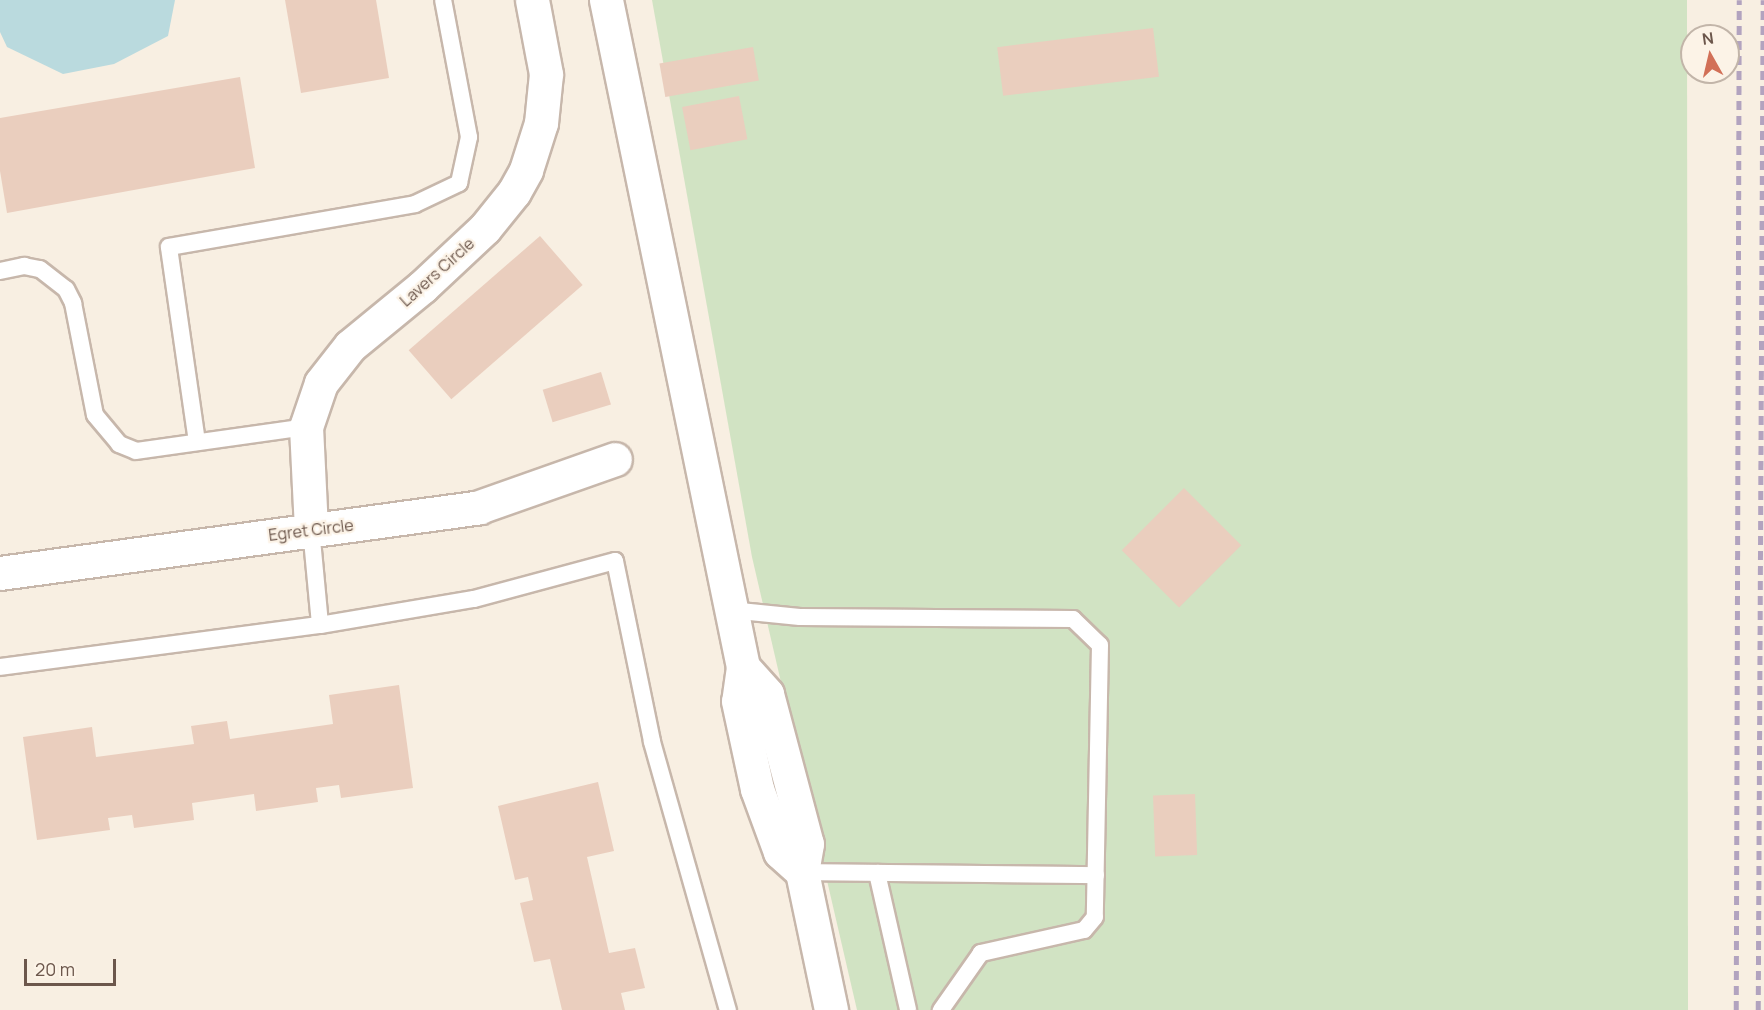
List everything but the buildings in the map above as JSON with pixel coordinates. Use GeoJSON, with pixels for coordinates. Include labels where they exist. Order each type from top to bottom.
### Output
{"type":"FeatureCollection","features":[{"type":"Feature","properties":{"kind":"street","name":"Lavers Circle"},"geometry":{"type":"LineString","coordinates":[[311,529],[306,427],[321,383],[334,363],[484,228],[522,177],[535,147],[544,96],[543,49],[532,0]]}},
{"type":"Feature","properties":{"kind":"street"},"geometry":{"type":"LineString","coordinates":[[606,0],[743,667],[738,701],[757,789],[780,852],[802,872],[831,1010]]}},
{"type":"Feature","properties":{"kind":"street","name":"Egret Circle"},"geometry":{"type":"LineString","coordinates":[[0,573],[479,507],[615,459]]}},
{"type":"Feature","properties":{"kind":"lane"},"geometry":{"type":"LineString","coordinates":[[197,442],[169,247],[415,204],[459,183],[469,136],[443,0]]}},
{"type":"Feature","properties":{"kind":"lane"},"geometry":{"type":"LineString","coordinates":[[0,271],[24,266],[40,269],[66,289],[73,303],[95,415],[119,444],[136,451],[306,427]]}},
{"type":"Feature","properties":{"kind":"lane"},"geometry":{"type":"LineString","coordinates":[[311,529],[320,625]]}},
{"type":"Feature","properties":{"kind":"lane"},"geometry":{"type":"LineString","coordinates":[[0,668],[320,625],[474,599],[615,561],[652,742],[728,1010]]}},
{"type":"Feature","properties":{"kind":"lane"},"geometry":{"type":"LineString","coordinates":[[730,610],[800,617],[1073,619],[1100,645],[1095,917],[1084,930],[981,953],[941,1010]]}},
{"type":"Feature","properties":{"kind":"lane"},"geometry":{"type":"LineString","coordinates":[[802,872],[1096,875]]}},
{"type":"Feature","properties":{"kind":"lane"},"geometry":{"type":"LineString","coordinates":[[877,873],[908,1010]]}},
{"type":"Feature","properties":{"kind":"green space"},"geometry":{"type":"Polygon","coordinates":[[[652,0],[1687,0],[1687,24],[1680,24],[1680,84],[1687,84],[1688,1010],[857,1010],[752,557],[652,0]]]}},
{"type":"Feature","properties":{"kind":"water"},"geometry":{"type":"Polygon","coordinates":[[[0,0],[175,0],[168,36],[114,64],[63,74],[7,47],[0,32],[0,0]]]}},
{"type":"Feature","properties":{"kind":"railway"},"geometry":{"type":"LineString","coordinates":[[1736,1010],[1739,0]]}},
{"type":"Feature","properties":{"kind":"railway"},"geometry":{"type":"LineString","coordinates":[[1758,1010],[1763,0]]}}]}
